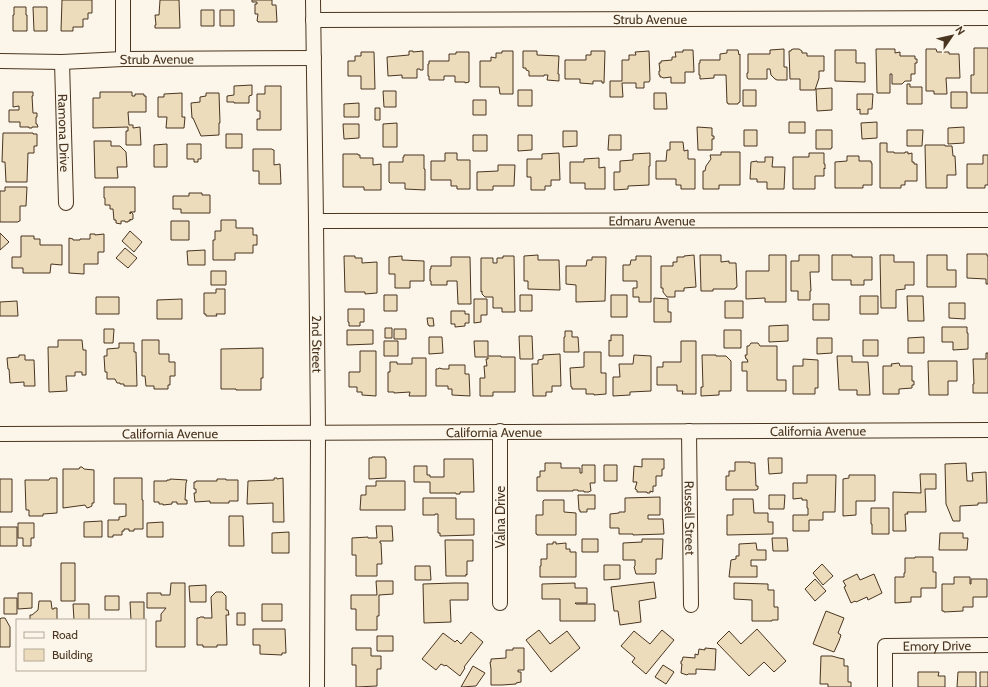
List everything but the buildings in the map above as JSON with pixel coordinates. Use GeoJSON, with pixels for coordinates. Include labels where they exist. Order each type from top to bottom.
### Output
{"type":"FeatureCollection","features":[{"type":"Feature","properties":{"kind":"street"},"geometry":{"type":"LineString","coordinates":[[123,0],[123,59]]}},
{"type":"Feature","properties":{"kind":"street","name":"2nd Street"},"geometry":{"type":"LineString","coordinates":[[313,0],[318,432],[317,687]]}},
{"type":"Feature","properties":{"kind":"street","name":"Strub Avenue"},"geometry":{"type":"LineString","coordinates":[[313,20],[988,18]]}},
{"type":"Feature","properties":{"kind":"street","name":"Strub Avenue"},"geometry":{"type":"LineString","coordinates":[[0,61],[62,62],[123,59],[314,58]]}},
{"type":"Feature","properties":{"kind":"street","name":"Ramona Drive"},"geometry":{"type":"LineString","coordinates":[[62,62],[66,203]]}},
{"type":"Feature","properties":{"kind":"street","name":"Edmaru Avenue"},"geometry":{"type":"LineString","coordinates":[[316,221],[988,220]]}},
{"type":"Feature","properties":{"kind":"street","name":"California Avenue"},"geometry":{"type":"LineString","coordinates":[[0,434],[988,430]]}},
{"type":"Feature","properties":{"kind":"street","name":"Valna Drive"},"geometry":{"type":"LineString","coordinates":[[500,431],[500,603]]}},
{"type":"Feature","properties":{"kind":"street","name":"Russell Street"},"geometry":{"type":"LineString","coordinates":[[689,431],[691,605]]}},
{"type":"Feature","properties":{"kind":"street","name":"Emory Drive"},"geometry":{"type":"LineString","coordinates":[[885,687],[885,646],[988,645]]}}]}
